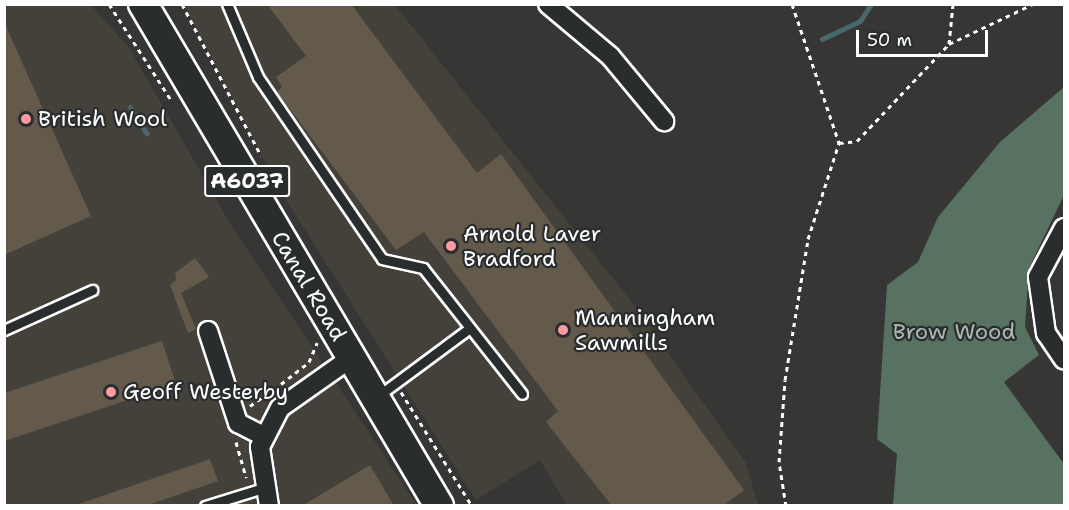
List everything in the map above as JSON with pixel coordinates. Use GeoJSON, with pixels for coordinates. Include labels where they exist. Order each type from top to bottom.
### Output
{"type":"FeatureCollection","features":[{"type":"Feature","properties":{"kind":"main road","name":"Canal Road"},"geometry":{"type":"LineString","coordinates":[[143,4],[373,399],[439,506]]}},
{"type":"Feature","properties":{"kind":"street"},"geometry":{"type":"LineString","coordinates":[[548,4],[610,56],[664,121]]}},
{"type":"Feature","properties":{"kind":"street"},"geometry":{"type":"LineString","coordinates":[[1065,228],[1038,277],[1046,333],[1065,360]]}},
{"type":"Feature","properties":{"kind":"street"},"geometry":{"type":"LineString","coordinates":[[208,331],[238,423],[265,437]]}},
{"type":"Feature","properties":{"kind":"street"},"geometry":{"type":"LineString","coordinates":[[269,506],[257,490],[260,447],[280,408],[351,358]]}},
{"type":"Feature","properties":{"kind":"lane"},"geometry":{"type":"LineString","coordinates":[[227,4],[258,77],[382,259],[423,268],[522,394]]}},
{"type":"Feature","properties":{"kind":"lane"},"geometry":{"type":"LineString","coordinates":[[4,330],[92,290]]}},
{"type":"Feature","properties":{"kind":"lane"},"geometry":{"type":"LineString","coordinates":[[373,399],[470,328]]}},
{"type":"Feature","properties":{"kind":"lane"},"geometry":{"type":"LineString","coordinates":[[205,506],[257,490]]}},
{"type":"Feature","properties":{"kind":"path"},"geometry":{"type":"LineString","coordinates":[[786,506],[779,462],[785,380],[808,239],[838,143],[792,4]]}},
{"type":"Feature","properties":{"kind":"path"},"geometry":{"type":"LineString","coordinates":[[949,44],[953,4]]}},
{"type":"Feature","properties":{"kind":"path"},"geometry":{"type":"LineString","coordinates":[[838,143],[857,141],[949,44],[1033,4]]}},
{"type":"Feature","properties":{"kind":"path"},"geometry":{"type":"LineString","coordinates":[[257,490],[236,442],[238,423],[255,398],[309,362],[318,333]]}},
{"type":"Feature","properties":{"kind":"shaded area"},"geometry":{"type":"Polygon","coordinates":[[[4,5],[91,5],[130,49],[231,225],[417,505],[5,505],[4,5]]]}},
{"type":"Feature","properties":{"kind":"shaded area","name":"Arnold Laver Bradford"},"geometry":{"type":"Polygon","coordinates":[[[184,5],[395,5],[631,301],[746,463],[758,505],[567,505],[540,460],[476,500],[281,192],[184,5]]]}},
{"type":"Feature","properties":{"kind":"green space","name":"Brow Wood"},"geometry":{"type":"Polygon","coordinates":[[[1064,87],[1064,195],[1029,268],[1025,327],[1039,355],[1004,382],[1064,464],[1064,505],[893,505],[897,454],[877,439],[887,285],[918,262],[938,217],[1000,142],[1064,87]]]}},
{"type":"Feature","properties":{"kind":"building","name":"Manningham Sawmills"},"geometry":{"type":"Polygon","coordinates":[[[267,4],[351,4],[477,173],[501,154],[744,490],[723,506],[612,506],[546,422],[558,411],[424,232],[396,250],[277,92],[282,87],[276,77],[306,56],[267,4]]]}},
{"type":"Feature","properties":{"kind":"building","name":"British Wool"},"geometry":{"type":"Polygon","coordinates":[[[4,22],[91,216],[4,255],[4,22]]]}},
{"type":"Feature","properties":{"kind":"building"},"geometry":{"type":"Polygon","coordinates":[[[195,258],[209,277],[181,293],[196,329],[188,333],[170,285],[176,280],[175,273],[195,258]]]}},
{"type":"Feature","properties":{"kind":"building"},"geometry":{"type":"Polygon","coordinates":[[[162,341],[176,384],[4,441],[4,393],[162,341]]]}},
{"type":"Feature","properties":{"kind":"building"},"geometry":{"type":"Polygon","coordinates":[[[210,459],[218,481],[145,506],[73,506],[210,459]]]}},
{"type":"Feature","properties":{"kind":"building"},"geometry":{"type":"Polygon","coordinates":[[[370,465],[394,506],[306,506],[305,504],[370,465]]]}},
{"type":"Feature","properties":{"kind":"waterway"},"geometry":{"type":"LineString","coordinates":[[822,39],[860,21],[871,4]]}},
{"type":"Feature","properties":{"kind":"waterway"},"geometry":{"type":"LineString","coordinates":[[130,107],[146,133]]}},
{"type":"Feature","properties":{"kind":"place","name":"British Wool"},"geometry":{"type":"Point","coordinates":[26,119]}},
{"type":"Feature","properties":{"kind":"place","name":"Arnold Laver Bradford"},"geometry":{"type":"Point","coordinates":[451,246]}},
{"type":"Feature","properties":{"kind":"place","name":"Manningham Sawmills"},"geometry":{"type":"Point","coordinates":[563,330]}},
{"type":"Feature","properties":{"kind":"place","name":"Geoff Westerby"},"geometry":{"type":"Point","coordinates":[111,392]}}]}
